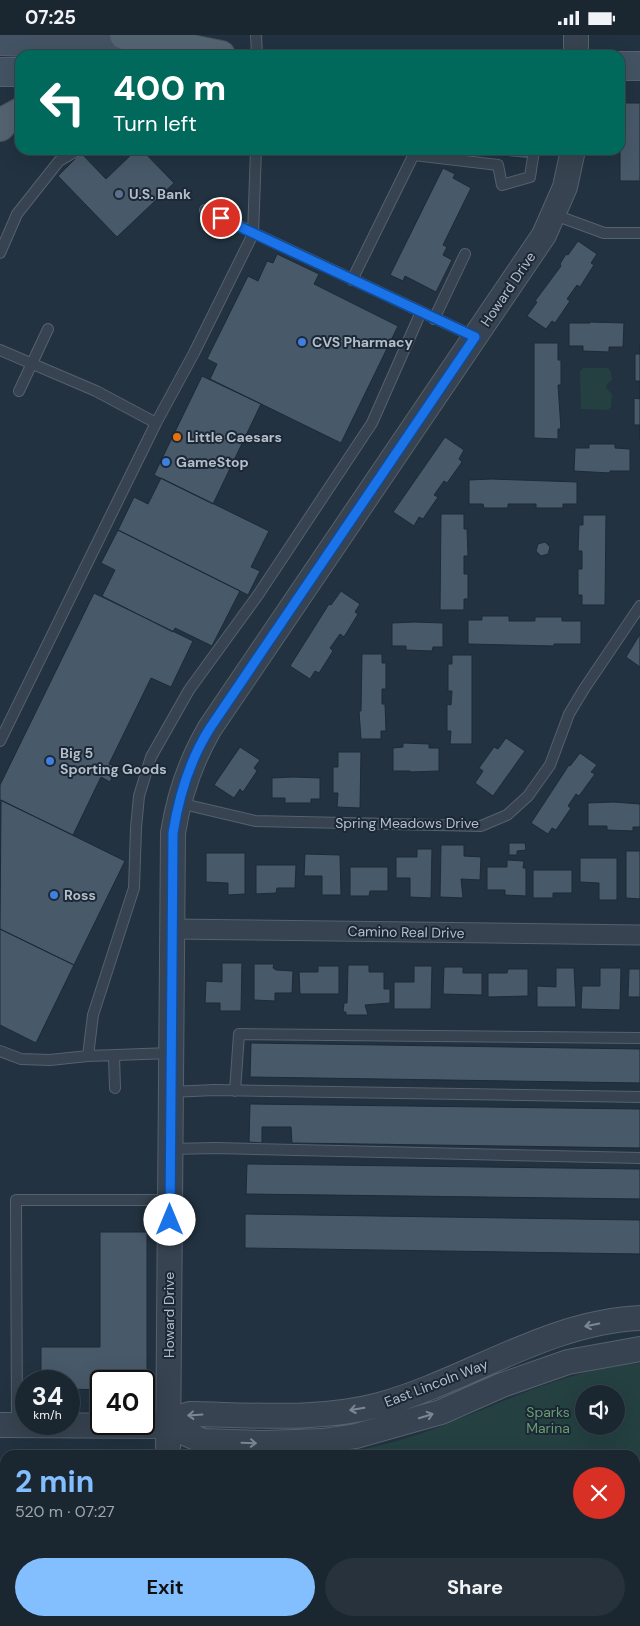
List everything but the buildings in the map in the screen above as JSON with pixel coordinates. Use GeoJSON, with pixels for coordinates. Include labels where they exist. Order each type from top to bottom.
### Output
{"type":"FeatureCollection","features":[{"type":"Feature","properties":{"kind":"main road"},"geometry":{"type":"LineString","coordinates":[[124,35],[197,50]]}},
{"type":"Feature","properties":{"kind":"main road"},"geometry":{"type":"LineString","coordinates":[[0,41],[84,44],[141,50]]}},
{"type":"Feature","properties":{"kind":"main road"},"geometry":{"type":"LineString","coordinates":[[625,65],[640,66]]}},
{"type":"Feature","properties":{"kind":"main road"},"geometry":{"type":"LineString","coordinates":[[0,72],[15,72]]}},
{"type":"Feature","properties":{"kind":"main road"},"geometry":{"type":"LineString","coordinates":[[0,127],[7,119],[15,115]]}},
{"type":"Feature","properties":{"kind":"street"},"geometry":{"type":"LineString","coordinates":[[576,35],[576,50]]}},
{"type":"Feature","properties":{"kind":"street","name":"Howard Drive"},"geometry":{"type":"LineString","coordinates":[[168,1450],[173,833],[178,803],[186,775],[210,728],[544,235],[555,215],[566,187],[572,155]]}},
{"type":"Feature","properties":{"kind":"street","name":"Camino Real Drive"},"geometry":{"type":"LineString","coordinates":[[172,929],[640,935]]}},
{"type":"Feature","properties":{"kind":"street","name":"East Lincoln Way"},"geometry":{"type":"LineString","coordinates":[[168,1426],[180,1417],[190,1414],[296,1415],[378,1405],[438,1384],[557,1335],[589,1325],[640,1317]]}},
{"type":"Feature","properties":{"kind":"street","name":"East Lincoln Way"},"geometry":{"type":"LineString","coordinates":[[8,1425],[168,1426],[203,1441],[296,1443],[356,1436],[441,1412],[502,1385],[568,1362],[640,1349]]}},
{"type":"Feature","properties":{"kind":"lane"},"geometry":{"type":"LineString","coordinates":[[256,35],[257,50]]}},
{"type":"Feature","properties":{"kind":"lane"},"geometry":{"type":"LineString","coordinates":[[0,253],[17,214],[59,161],[69,155]]}},
{"type":"Feature","properties":{"kind":"lane"},"geometry":{"type":"LineString","coordinates":[[0,741],[156,423],[194,353],[253,234],[256,155]]}},
{"type":"Feature","properties":{"kind":"lane"},"geometry":{"type":"LineString","coordinates":[[352,280],[414,155]]}},
{"type":"Feature","properties":{"kind":"lane"},"geometry":{"type":"LineString","coordinates":[[429,155],[498,165],[502,185],[530,177],[533,155]]}},
{"type":"Feature","properties":{"kind":"lane"},"geometry":{"type":"LineString","coordinates":[[205,210],[475,337]]}},
{"type":"Feature","properties":{"kind":"lane"},"geometry":{"type":"LineString","coordinates":[[555,215],[604,233],[640,233]]}},
{"type":"Feature","properties":{"kind":"lane"},"geometry":{"type":"LineString","coordinates":[[434,319],[465,254]]}},
{"type":"Feature","properties":{"kind":"lane"},"geometry":{"type":"LineString","coordinates":[[88,1055],[92,1015],[134,887],[139,796],[151,757],[189,690],[258,595],[372,423],[421,312]]}},
{"type":"Feature","properties":{"kind":"lane"},"geometry":{"type":"LineString","coordinates":[[19,391],[30,363],[48,329]]}},
{"type":"Feature","properties":{"kind":"lane"},"geometry":{"type":"LineString","coordinates":[[0,350],[96,391],[156,423]]}},
{"type":"Feature","properties":{"kind":"lane","name":"Spring Meadows Drive"},"geometry":{"type":"LineString","coordinates":[[178,803],[255,821],[481,826],[507,815],[528,796],[550,765],[569,714],[640,606]]}},
{"type":"Feature","properties":{"kind":"lane"},"geometry":{"type":"LineString","coordinates":[[235,1091],[239,1034],[640,1038]]}},
{"type":"Feature","properties":{"kind":"lane"},"geometry":{"type":"LineString","coordinates":[[0,1051],[21,1059],[50,1060],[88,1055],[114,1056],[171,1053]]}},
{"type":"Feature","properties":{"kind":"lane"},"geometry":{"type":"LineString","coordinates":[[114,1056],[115,1088]]}},
{"type":"Feature","properties":{"kind":"lane"},"geometry":{"type":"LineString","coordinates":[[171,1092],[235,1091],[640,1097]]}},
{"type":"Feature","properties":{"kind":"lane"},"geometry":{"type":"LineString","coordinates":[[170,1149],[216,1148],[640,1158]]}},
{"type":"Feature","properties":{"kind":"lane"},"geometry":{"type":"LineString","coordinates":[[8,1425],[16,1200],[170,1200]]}},
{"type":"Feature","properties":{"kind":"green space"},"geometry":{"type":"Polygon","coordinates":[[[583,368],[608,368],[611,372],[612,380],[607,384],[606,388],[612,394],[611,407],[608,410],[581,409],[580,371],[583,368]]]}},
{"type":"Feature","properties":{"kind":"green space","name":"Sparks Marina"},"geometry":{"type":"Polygon","coordinates":[[[640,1363],[640,1450],[357,1450],[402,1440],[564,1379],[614,1366],[640,1363]]]}},
{"type":"Feature","properties":{"kind":"place","name":"U.S. Bank"},"geometry":{"type":"Point","coordinates":[119,194]}},
{"type":"Feature","properties":{"kind":"place","name":"CVS Pharmacy"},"geometry":{"type":"Point","coordinates":[302,342]}},
{"type":"Feature","properties":{"kind":"place","name":"Little Caesars"},"geometry":{"type":"Point","coordinates":[177,437]}},
{"type":"Feature","properties":{"kind":"place","name":"GameStop"},"geometry":{"type":"Point","coordinates":[166,462]}},
{"type":"Feature","properties":{"kind":"place","name":"Big 5 Sporting Goods"},"geometry":{"type":"Point","coordinates":[50,761]}},
{"type":"Feature","properties":{"kind":"place","name":"Ross"},"geometry":{"type":"Point","coordinates":[54,895]}},
{"type":"Feature","properties":{"kind":"route"},"geometry":{"type":"LineString","coordinates":[[170,1220],[173,833],[178,803],[186,775],[210,728],[475,337],[221,218]]}}]}
